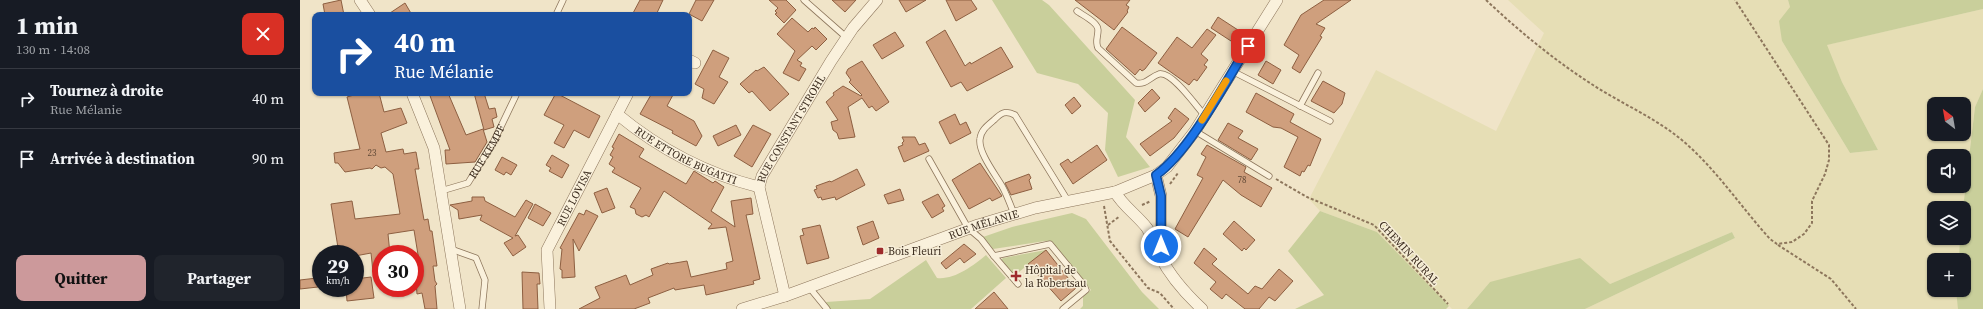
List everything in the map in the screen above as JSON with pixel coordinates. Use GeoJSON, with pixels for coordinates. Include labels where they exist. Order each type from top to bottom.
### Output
{"type":"FeatureCollection","features":[{"type":"Feature","properties":{"kind":"street"},"geometry":{"type":"LineString","coordinates":[[360,0],[368,12]]}},
{"type":"Feature","properties":{"kind":"street","name":"RUE CONSTANT STROHL"},"geometry":{"type":"LineString","coordinates":[[785,296],[759,187],[762,176],[846,37],[877,0]]}},
{"type":"Feature","properties":{"kind":"street"},"geometry":{"type":"LineString","coordinates":[[1161,258],[1161,196],[1156,175],[1167,167],[1196,131],[1277,0]]}},
{"type":"Feature","properties":{"kind":"street"},"geometry":{"type":"LineString","coordinates":[[413,96],[434,148],[460,309]]}},
{"type":"Feature","properties":{"kind":"street","name":"RUE LOVISA"},"geometry":{"type":"LineString","coordinates":[[550,309],[548,250],[626,96]]}},
{"type":"Feature","properties":{"kind":"street","name":"RUE ETTORE BUGATTI"},"geometry":{"type":"LineString","coordinates":[[617,114],[640,133],[684,158],[723,177],[759,187]]}},
{"type":"Feature","properties":{"kind":"street","name":"RUE MÉLANIE"},"geometry":{"type":"LineString","coordinates":[[742,309],[785,296],[968,228],[1014,214],[1068,201],[1115,192],[1156,175]]}},
{"type":"Feature","properties":{"kind":"street"},"geometry":{"type":"LineString","coordinates":[[1115,192],[1119,200],[1132,210],[1148,229],[1161,258],[1197,308]]}},
{"type":"Feature","properties":{"kind":"lane"},"geometry":{"type":"LineString","coordinates":[[557,12],[563,0]]}},
{"type":"Feature","properties":{"kind":"lane"},"geometry":{"type":"LineString","coordinates":[[804,0],[846,37]]}},
{"type":"Feature","properties":{"kind":"lane"},"geometry":{"type":"LineString","coordinates":[[1077,11],[1097,25],[1098,30],[1096,42],[1098,48],[1136,83],[1141,84],[1160,74],[1166,75],[1205,116]]}},
{"type":"Feature","properties":{"kind":"lane"},"geometry":{"type":"LineString","coordinates":[[1232,71],[1330,121]]}},
{"type":"Feature","properties":{"kind":"lane"},"geometry":{"type":"LineString","coordinates":[[1300,106],[1318,73]]}},
{"type":"Feature","properties":{"kind":"lane","name":"RUE KEMPF"},"geometry":{"type":"LineString","coordinates":[[442,191],[468,183],[494,141],[516,96]]}},
{"type":"Feature","properties":{"kind":"lane"},"geometry":{"type":"LineString","coordinates":[[1014,214],[1004,191],[982,150],[979,140],[981,133],[986,127],[1002,113],[1008,112],[1015,115],[1068,201]]}},
{"type":"Feature","properties":{"kind":"lane"},"geometry":{"type":"LineString","coordinates":[[1196,131],[1269,176]]}},
{"type":"Feature","properties":{"kind":"lane"},"geometry":{"type":"LineString","coordinates":[[929,159],[968,228],[980,239],[1018,284]]}},
{"type":"Feature","properties":{"kind":"lane"},"geometry":{"type":"LineString","coordinates":[[994,256],[1050,244],[1084,284],[1086,290],[1063,309]]}},
{"type":"Feature","properties":{"kind":"lane"},"geometry":{"type":"LineString","coordinates":[[451,248],[476,258],[485,280],[482,309]]}},
{"type":"Feature","properties":{"kind":"lane"},"geometry":{"type":"LineString","coordinates":[[809,287],[827,309]]}},
{"type":"Feature","properties":{"kind":"path"},"geometry":{"type":"LineString","coordinates":[[1486,0],[1528,39],[1559,62],[1593,85],[1666,127],[1683,141],[1698,155],[1770,239],[1831,278],[1856,309]]}},
{"type":"Feature","properties":{"kind":"path"},"geometry":{"type":"LineString","coordinates":[[1735,0],[1829,145],[1825,174],[1812,201],[1812,223],[1804,234],[1792,242],[1778,244]]}},
{"type":"Feature","properties":{"kind":"path","name":"CHEMIN RURAL"},"geometry":{"type":"LineString","coordinates":[[1269,176],[1307,197],[1374,226],[1448,304]]}},
{"type":"Feature","properties":{"kind":"path"},"geometry":{"type":"LineString","coordinates":[[1101,194],[1110,242],[1148,288],[1160,293],[1174,309]]}},
{"type":"Feature","properties":{"kind":"shaded area"},"geometry":{"type":"Polygon","coordinates":[[[1508,0],[1788,0],[1790,7],[1782,41],[1850,153],[1878,150],[1842,82],[1826,45],[1983,9],[1983,89],[1975,107],[1971,141],[1971,97],[1927,97],[1927,141],[1971,141],[1970,149],[1927,149],[1927,193],[1965,193],[1964,201],[1927,201],[1927,245],[1960,245],[1960,253],[1927,253],[1927,297],[1963,297],[1964,309],[1585,309],[1735,238],[1732,232],[1610,284],[1490,282],[1467,309],[1452,309],[1377,232],[1320,211],[1309,199],[1376,70],[1496,131],[1544,33],[1508,0]]]}},
{"type":"Feature","properties":{"kind":"green space"},"geometry":{"type":"Polygon","coordinates":[[[992,0],[1042,0],[1049,5],[1135,100],[1126,137],[1150,167],[1118,177],[1105,150],[1108,113],[1078,84],[1037,73],[992,0]]]}},
{"type":"Feature","properties":{"kind":"green space"},"geometry":{"type":"Polygon","coordinates":[[[1788,0],[1983,0],[1983,9],[1827,45],[1842,82],[1878,150],[1850,153],[1782,41],[1779,21],[1790,7],[1788,0]]]}},
{"type":"Feature","properties":{"kind":"green space"},"geometry":{"type":"Polygon","coordinates":[[[1983,89],[1983,309],[1958,309],[1957,297],[1971,297],[1971,253],[1959,253],[1960,245],[1971,245],[1971,201],[1964,201],[1965,193],[1971,193],[1970,149],[1975,107],[1983,89]]]}},
{"type":"Feature","properties":{"kind":"green space"},"geometry":{"type":"Polygon","coordinates":[[[1320,211],[1377,232],[1449,306],[1446,309],[1295,309],[1324,295],[1288,251],[1320,211]]]}},
{"type":"Feature","properties":{"kind":"green space"},"geometry":{"type":"Polygon","coordinates":[[[1072,213],[1086,219],[1142,292],[1159,309],[1080,309],[1083,306],[1083,297],[1091,290],[1051,242],[1045,241],[993,249],[983,237],[1012,227],[1072,213]]]}},
{"type":"Feature","properties":{"kind":"green space"},"geometry":{"type":"Polygon","coordinates":[[[1732,232],[1735,238],[1585,309],[1467,309],[1490,282],[1580,258],[1610,284],[1732,232]]]}},
{"type":"Feature","properties":{"kind":"green space"},"geometry":{"type":"Polygon","coordinates":[[[1046,250],[1014,276],[1001,260],[1003,258],[1046,250]]]}},
{"type":"Feature","properties":{"kind":"green space"},"geometry":{"type":"Polygon","coordinates":[[[986,255],[1006,278],[971,309],[830,309],[826,302],[870,299],[926,260],[937,278],[943,278],[957,275],[986,255]]]}},
{"type":"Feature","properties":{"kind":"building"},"geometry":{"type":"Polygon","coordinates":[[[341,0],[343,12],[324,12],[323,4],[341,0]]]}},
{"type":"Feature","properties":{"kind":"building"},"geometry":{"type":"Polygon","coordinates":[[[640,0],[663,0],[657,12],[634,12],[640,0]]]}},
{"type":"Feature","properties":{"kind":"building"},"geometry":{"type":"Polygon","coordinates":[[[696,0],[714,0],[702,21],[692,16],[692,12],[690,12],[696,0]]]}},
{"type":"Feature","properties":{"kind":"building"},"geometry":{"type":"Polygon","coordinates":[[[769,0],[786,0],[796,10],[784,23],[775,14],[777,13],[775,11],[778,8],[769,0]]]}},
{"type":"Feature","properties":{"kind":"building"},"geometry":{"type":"Polygon","coordinates":[[[832,0],[856,0],[845,12],[832,0]]]}},
{"type":"Feature","properties":{"kind":"building"},"geometry":{"type":"Polygon","coordinates":[[[899,0],[926,0],[906,12],[899,0]]]}},
{"type":"Feature","properties":{"kind":"building"},"geometry":{"type":"Polygon","coordinates":[[[946,0],[971,0],[977,9],[956,21],[946,0]]]}},
{"type":"Feature","properties":{"kind":"building"},"geometry":{"type":"Polygon","coordinates":[[[1075,0],[1130,0],[1126,5],[1129,7],[1128,12],[1114,30],[1075,0]]]}},
{"type":"Feature","properties":{"kind":"building"},"geometry":{"type":"Polygon","coordinates":[[[1324,0],[1351,0],[1316,24],[1325,28],[1320,36],[1322,37],[1300,73],[1292,68],[1299,55],[1284,45],[1301,15],[1324,0]]]}},
{"type":"Feature","properties":{"kind":"building"},"geometry":{"type":"Polygon","coordinates":[[[405,3],[410,12],[392,12],[405,3]]]}},
{"type":"Feature","properties":{"kind":"building"},"geometry":{"type":"Polygon","coordinates":[[[1218,17],[1238,30],[1231,41],[1211,28],[1218,17]]]}},
{"type":"Feature","properties":{"kind":"building"},"geometry":{"type":"Polygon","coordinates":[[[792,18],[808,32],[815,27],[827,39],[816,50],[812,46],[797,60],[802,63],[800,66],[806,69],[799,81],[783,73],[795,51],[777,34],[792,18]]]}},
{"type":"Feature","properties":{"kind":"building"},"geometry":{"type":"Polygon","coordinates":[[[1122,27],[1157,53],[1145,69],[1142,71],[1140,69],[1135,75],[1106,49],[1122,27]]]}},
{"type":"Feature","properties":{"kind":"building"},"geometry":{"type":"Polygon","coordinates":[[[1207,29],[1216,35],[1201,54],[1208,60],[1204,65],[1207,67],[1197,81],[1194,79],[1189,85],[1158,63],[1177,37],[1192,48],[1207,29]]]}},
{"type":"Feature","properties":{"kind":"building"},"geometry":{"type":"Polygon","coordinates":[[[945,30],[965,66],[970,62],[971,64],[1001,47],[1013,67],[967,91],[961,82],[951,87],[926,42],[945,30]]]}},
{"type":"Feature","properties":{"kind":"building"},"geometry":{"type":"Polygon","coordinates":[[[895,32],[904,46],[882,59],[873,45],[895,32]]]}},
{"type":"Feature","properties":{"kind":"building"},"geometry":{"type":"Polygon","coordinates":[[[713,50],[729,58],[719,77],[728,82],[714,104],[702,98],[704,89],[695,84],[713,50]]]}},
{"type":"Feature","properties":{"kind":"building"},"geometry":{"type":"Polygon","coordinates":[[[862,61],[889,102],[876,111],[872,106],[869,108],[862,98],[848,107],[855,137],[839,139],[837,133],[833,130],[831,122],[838,120],[826,102],[834,95],[833,93],[843,86],[861,96],[862,95],[849,82],[851,80],[846,73],[848,69],[862,61]]]}},
{"type":"Feature","properties":{"kind":"building"},"geometry":{"type":"Polygon","coordinates":[[[1266,61],[1281,70],[1273,84],[1258,75],[1266,61]]]}},
{"type":"Feature","properties":{"kind":"building"},"geometry":{"type":"Polygon","coordinates":[[[764,67],[789,94],[770,111],[752,91],[749,93],[740,84],[756,70],[757,71],[764,67]]]}},
{"type":"Feature","properties":{"kind":"building"},"geometry":{"type":"Polygon","coordinates":[[[1323,81],[1345,93],[1342,104],[1334,113],[1311,101],[1323,81]]]}},
{"type":"Feature","properties":{"kind":"building"},"geometry":{"type":"Polygon","coordinates":[[[1152,89],[1160,98],[1145,112],[1138,103],[1152,89]]]}},
{"type":"Feature","properties":{"kind":"building"},"geometry":{"type":"Polygon","coordinates":[[[1256,93],[1294,114],[1290,122],[1321,139],[1310,166],[1308,165],[1304,172],[1302,171],[1300,176],[1284,167],[1298,137],[1281,128],[1273,127],[1246,112],[1256,93]]]}},
{"type":"Feature","properties":{"kind":"building"},"geometry":{"type":"Polygon","coordinates":[[[380,96],[384,112],[401,108],[407,123],[381,133],[386,152],[403,149],[404,154],[416,152],[419,169],[415,169],[424,220],[428,219],[430,231],[432,231],[437,266],[433,266],[435,281],[437,284],[435,286],[437,309],[425,309],[423,297],[424,297],[424,245],[416,245],[414,230],[388,234],[389,245],[372,245],[372,262],[371,253],[364,254],[364,245],[338,245],[331,204],[352,201],[355,219],[400,214],[393,174],[385,167],[381,168],[376,165],[372,169],[370,168],[345,172],[338,163],[335,163],[334,153],[360,149],[347,97],[380,96]]]}},
{"type":"Feature","properties":{"kind":"building"},"geometry":{"type":"Polygon","coordinates":[[[430,96],[449,96],[466,135],[483,129],[487,142],[475,162],[446,164],[445,150],[450,150],[430,96]]]}},
{"type":"Feature","properties":{"kind":"building"},"geometry":{"type":"Polygon","coordinates":[[[475,96],[485,96],[489,109],[495,108],[497,117],[492,119],[494,127],[484,130],[475,96]]]}},
{"type":"Feature","properties":{"kind":"building"},"geometry":{"type":"Polygon","coordinates":[[[554,96],[562,96],[600,116],[589,138],[574,130],[564,148],[554,143],[564,125],[544,115],[554,96]]]}},
{"type":"Feature","properties":{"kind":"building"},"geometry":{"type":"Polygon","coordinates":[[[650,96],[672,96],[667,106],[694,121],[702,136],[696,146],[672,133],[673,131],[640,114],[650,96]]]}},
{"type":"Feature","properties":{"kind":"building"},"geometry":{"type":"Polygon","coordinates":[[[1074,97],[1081,106],[1072,114],[1065,105],[1074,97]]]}},
{"type":"Feature","properties":{"kind":"building"},"geometry":{"type":"Polygon","coordinates":[[[1175,108],[1189,119],[1174,138],[1150,156],[1140,144],[1172,121],[1168,118],[1175,108]]]}},
{"type":"Feature","properties":{"kind":"building"},"geometry":{"type":"Polygon","coordinates":[[[955,114],[960,125],[966,122],[971,133],[950,144],[939,122],[955,114]]]}},
{"type":"Feature","properties":{"kind":"building"},"geometry":{"type":"Polygon","coordinates":[[[1228,123],[1243,131],[1238,138],[1258,149],[1251,160],[1218,140],[1228,123]]]}},
{"type":"Feature","properties":{"kind":"building"},"geometry":{"type":"Polygon","coordinates":[[[736,125],[741,135],[718,146],[713,136],[736,125]]]}},
{"type":"Feature","properties":{"kind":"building"},"geometry":{"type":"Polygon","coordinates":[[[753,125],[771,134],[752,167],[734,156],[753,125]]]}},
{"type":"Feature","properties":{"kind":"building"},"geometry":{"type":"Polygon","coordinates":[[[619,134],[644,149],[639,157],[686,184],[694,171],[713,183],[715,181],[724,187],[711,211],[735,227],[731,201],[751,198],[753,214],[746,215],[760,279],[753,281],[754,284],[706,295],[704,285],[675,290],[674,288],[648,298],[650,303],[634,309],[579,309],[600,298],[595,287],[626,275],[630,285],[653,275],[651,269],[668,263],[687,261],[691,277],[727,269],[726,263],[733,261],[726,227],[708,229],[712,224],[664,191],[649,217],[646,215],[642,217],[636,214],[635,209],[630,207],[641,188],[612,172],[615,168],[609,164],[613,157],[610,155],[614,148],[612,147],[619,134]]]}},
{"type":"Feature","properties":{"kind":"building"},"geometry":{"type":"Polygon","coordinates":[[[902,137],[915,137],[919,145],[925,143],[929,151],[904,162],[898,147],[903,145],[902,143],[904,141],[902,137]]]}},
{"type":"Feature","properties":{"kind":"building"},"geometry":{"type":"Polygon","coordinates":[[[1097,145],[1107,160],[1073,184],[1060,164],[1068,159],[1071,163],[1097,145]]]}},
{"type":"Feature","properties":{"kind":"building"},"geometry":{"type":"Polygon","coordinates":[[[1207,145],[1246,167],[1244,172],[1272,188],[1261,207],[1241,195],[1223,180],[1188,237],[1175,229],[1203,178],[1197,175],[1206,157],[1201,154],[1207,145]]]}},
{"type":"Feature","properties":{"kind":"building"},"geometry":{"type":"Polygon","coordinates":[[[552,155],[569,165],[562,178],[549,171],[551,168],[546,165],[552,155]]]}},
{"type":"Feature","properties":{"kind":"building"},"geometry":{"type":"Polygon","coordinates":[[[502,157],[517,165],[511,175],[506,172],[504,175],[495,170],[502,157]]]}},
{"type":"Feature","properties":{"kind":"building"},"geometry":{"type":"Polygon","coordinates":[[[980,163],[1002,196],[992,201],[990,198],[969,209],[952,180],[980,163]]]}},
{"type":"Feature","properties":{"kind":"building"},"geometry":{"type":"Polygon","coordinates":[[[857,169],[865,185],[836,200],[835,197],[822,200],[821,197],[818,198],[814,190],[817,189],[816,186],[830,181],[831,182],[857,169]]]}},
{"type":"Feature","properties":{"kind":"building"},"geometry":{"type":"Polygon","coordinates":[[[1029,174],[1032,189],[1011,195],[1005,183],[1029,174]]]}},
{"type":"Feature","properties":{"kind":"building"},"geometry":{"type":"Polygon","coordinates":[[[607,188],[615,208],[602,213],[594,193],[607,188]]]}},
{"type":"Feature","properties":{"kind":"building"},"geometry":{"type":"Polygon","coordinates":[[[900,189],[904,200],[888,204],[884,195],[900,189]]]}},
{"type":"Feature","properties":{"kind":"building"},"geometry":{"type":"Polygon","coordinates":[[[938,194],[945,206],[942,208],[944,211],[932,218],[922,202],[938,194]]]}},
{"type":"Feature","properties":{"kind":"building"},"geometry":{"type":"Polygon","coordinates":[[[472,197],[484,197],[485,201],[515,217],[526,200],[533,204],[515,236],[518,235],[526,247],[513,256],[504,243],[513,238],[480,220],[482,215],[459,219],[458,210],[450,205],[472,201],[472,197]]]}},
{"type":"Feature","properties":{"kind":"building"},"geometry":{"type":"Polygon","coordinates":[[[535,204],[551,213],[543,226],[528,218],[535,204]]]}},
{"type":"Feature","properties":{"kind":"building"},"geometry":{"type":"Polygon","coordinates":[[[586,210],[598,216],[579,251],[573,239],[575,277],[562,278],[562,270],[560,269],[562,249],[560,248],[579,213],[584,215],[586,210]]]}},
{"type":"Feature","properties":{"kind":"building"},"geometry":{"type":"Polygon","coordinates":[[[873,221],[879,238],[863,245],[857,227],[873,221]]]}},
{"type":"Feature","properties":{"kind":"building"},"geometry":{"type":"Polygon","coordinates":[[[1234,221],[1255,240],[1246,250],[1244,248],[1242,251],[1223,234],[1234,221]]]}},
{"type":"Feature","properties":{"kind":"building"},"geometry":{"type":"Polygon","coordinates":[[[820,225],[829,258],[807,264],[800,236],[804,235],[802,229],[820,225]]]}},
{"type":"Feature","properties":{"kind":"building"},"geometry":{"type":"Polygon","coordinates":[[[964,244],[976,254],[964,263],[960,258],[946,269],[941,263],[964,244]]]}},
{"type":"Feature","properties":{"kind":"building"},"geometry":{"type":"Polygon","coordinates":[[[1204,248],[1217,259],[1212,264],[1248,294],[1255,286],[1262,289],[1279,269],[1293,281],[1275,301],[1269,297],[1259,309],[1245,309],[1226,294],[1222,299],[1210,289],[1216,282],[1194,263],[1204,248]]]}},
{"type":"Feature","properties":{"kind":"building"},"geometry":{"type":"Polygon","coordinates":[[[1046,250],[1076,288],[1061,301],[1028,264],[1046,250]]]}},
{"type":"Feature","properties":{"kind":"building"},"geometry":{"type":"Polygon","coordinates":[[[522,272],[539,273],[540,284],[537,284],[538,309],[523,309],[522,272]]]}},
{"type":"Feature","properties":{"kind":"building"},"geometry":{"type":"Polygon","coordinates":[[[371,277],[372,297],[374,298],[347,301],[347,297],[364,297],[364,278],[371,277]]]}},
{"type":"Feature","properties":{"kind":"building"},"geometry":{"type":"Polygon","coordinates":[[[312,279],[312,288],[300,289],[300,280],[312,279]]]}},
{"type":"Feature","properties":{"kind":"building"},"geometry":{"type":"Polygon","coordinates":[[[994,292],[1008,309],[975,309],[994,292]]]}},
{"type":"Feature","properties":{"kind":"slow traffic"},"geometry":{"type":"LineString","coordinates":[[1202,120],[1226,81]]}},
{"type":"Feature","properties":{"kind":"place","name":"Bois Fleuri"},"geometry":{"type":"Point","coordinates":[880,251]}},
{"type":"Feature","properties":{"kind":"place","name":"Hôpital de la Robertsau"},"geometry":{"type":"Point","coordinates":[1016,276]}},
{"type":"Feature","properties":{"kind":"route"},"geometry":{"type":"LineString","coordinates":[[1161,246],[1161,196],[1156,175],[1167,167],[1196,131],[1248,46]]}}]}
